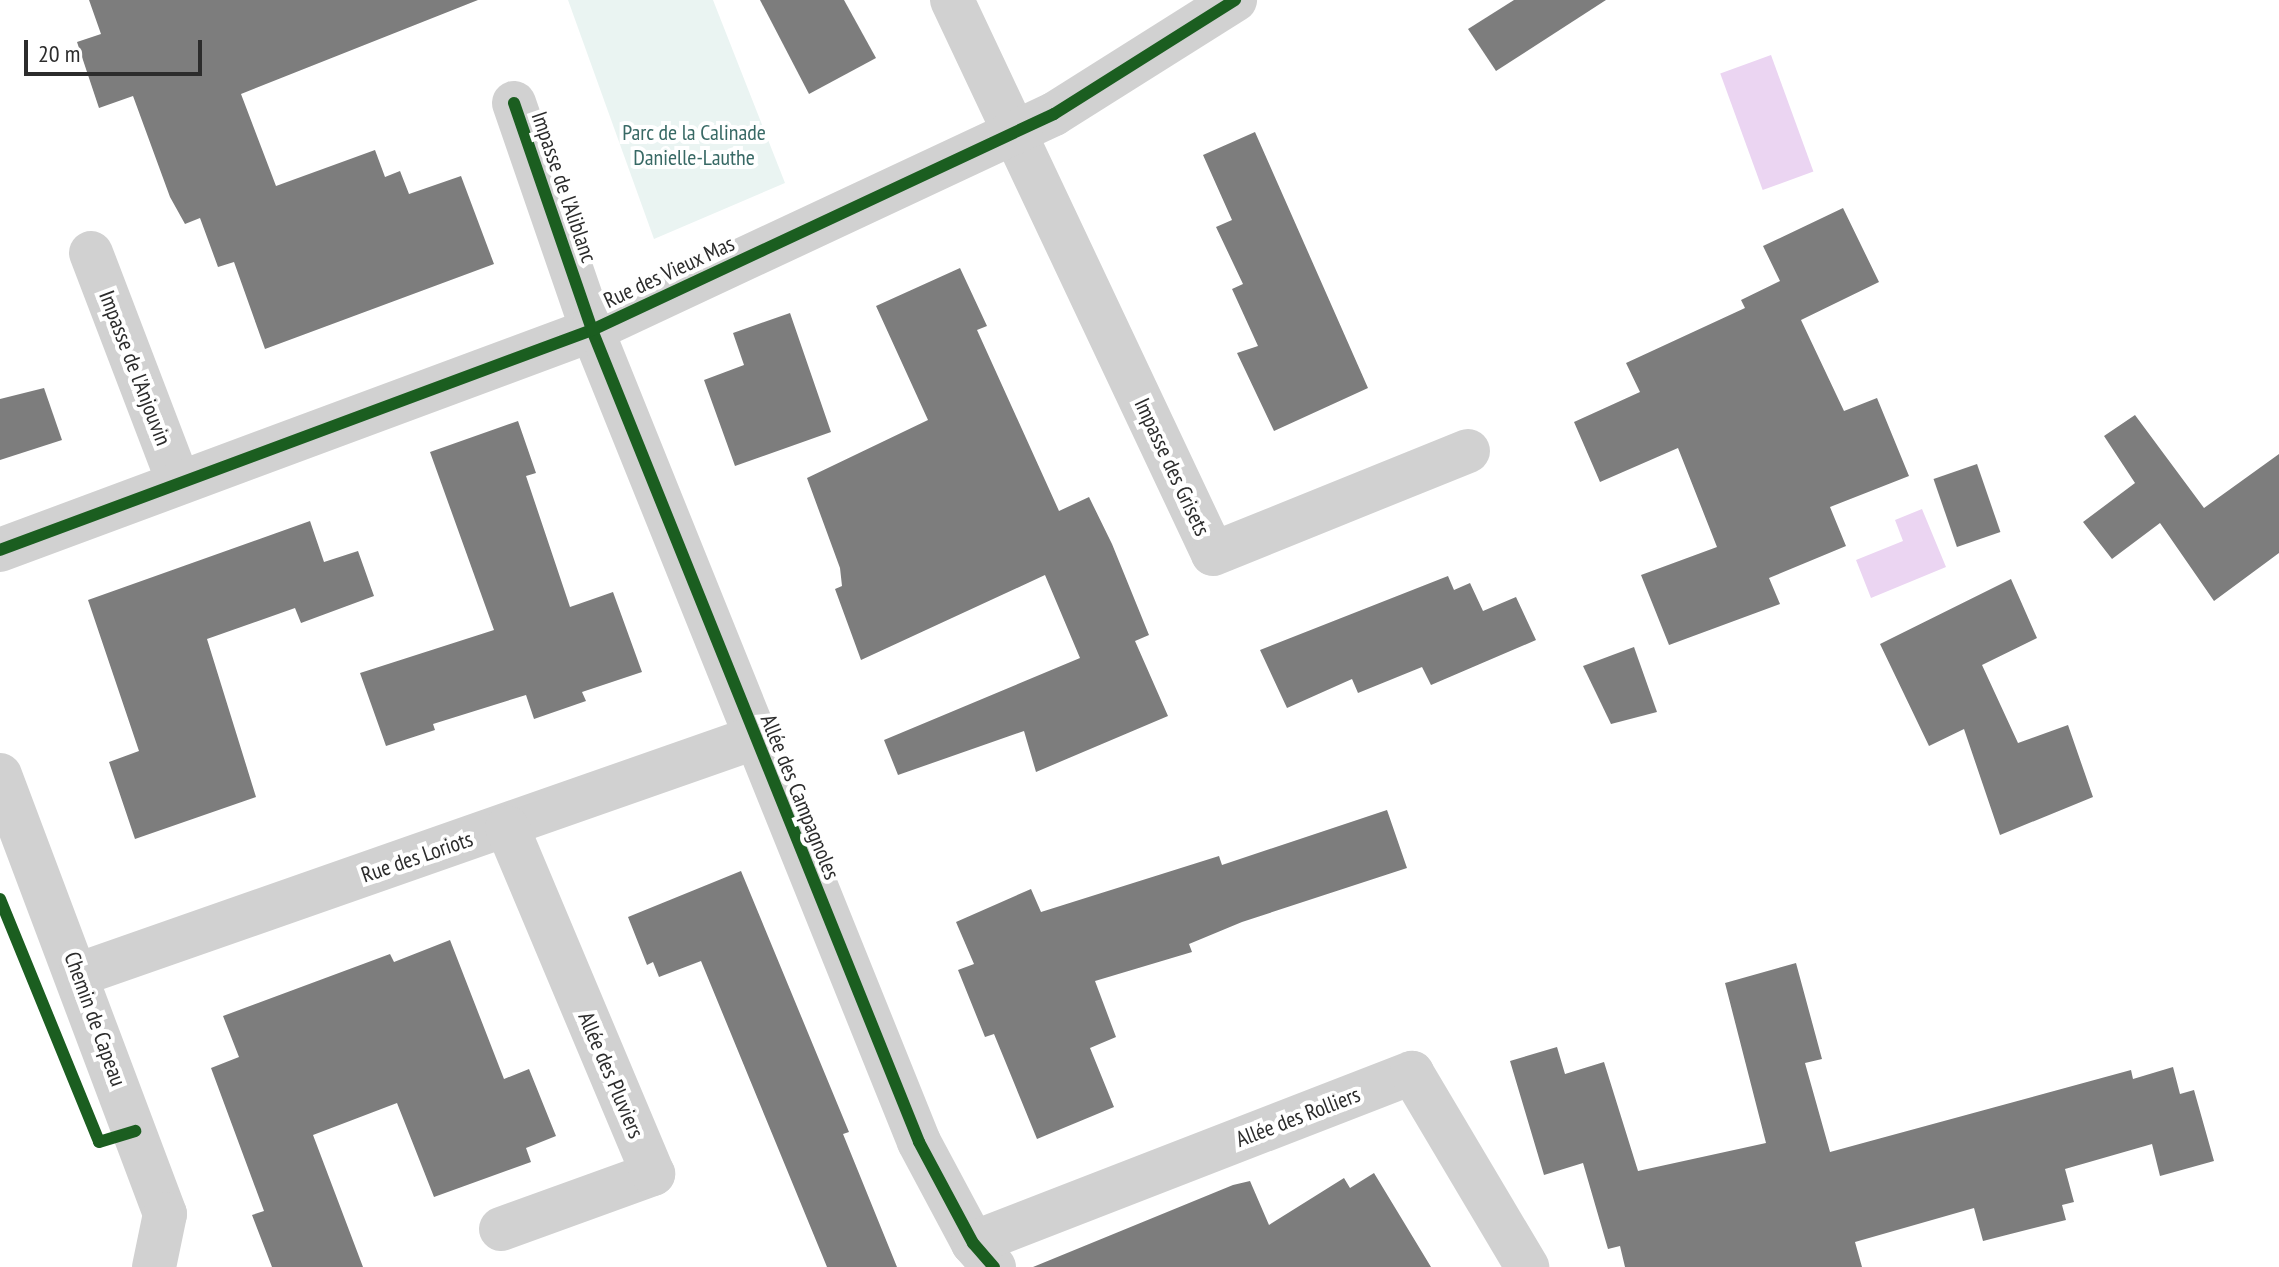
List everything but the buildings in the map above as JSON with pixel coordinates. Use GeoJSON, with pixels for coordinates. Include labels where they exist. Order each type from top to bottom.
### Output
{"type":"FeatureCollection","features":[{"type":"Feature","properties":{"kind":"street"},"geometry":{"type":"LineString","coordinates":[[952,0],[1013,133]]}},
{"type":"Feature","properties":{"kind":"street","name":"Rue des Vieux Mas"},"geometry":{"type":"LineString","coordinates":[[0,550],[592,330],[1013,133],[1235,0]]}},
{"type":"Feature","properties":{"kind":"street","name":"Impasse de l'Aliblanc"},"geometry":{"type":"LineString","coordinates":[[514,103],[592,330]]}},
{"type":"Feature","properties":{"kind":"street","name":"Impasse des Grisets"},"geometry":{"type":"LineString","coordinates":[[1013,133],[1213,554],[1468,451]]}},
{"type":"Feature","properties":{"kind":"street","name":"Impasse de l'Anjouvin"},"geometry":{"type":"LineString","coordinates":[[91,253],[179,483]]}},
{"type":"Feature","properties":{"kind":"street","name":"Allée des Campagnoles"},"geometry":{"type":"LineString","coordinates":[[592,330],[919,1142],[983,1255]]}},
{"type":"Feature","properties":{"kind":"street","name":"Rue des Loriots"},"geometry":{"type":"LineString","coordinates":[[80,974],[754,738]]}},
{"type":"Feature","properties":{"kind":"street","name":"Chemin de Capeau"},"geometry":{"type":"LineString","coordinates":[[0,775],[80,974],[165,1214],[154,1267]]}},
{"type":"Feature","properties":{"kind":"street","name":"Allée des Pluviers"},"geometry":{"type":"LineString","coordinates":[[501,1229],[653,1174],[507,827]]}},
{"type":"Feature","properties":{"kind":"street","name":"Allée des Rolliers"},"geometry":{"type":"LineString","coordinates":[[983,1255],[1412,1073],[1527,1267]]}},
{"type":"Feature","properties":{"kind":"green space","name":"Parc de la Calinade Danielle-Lauthe"},"geometry":{"type":"Polygon","coordinates":[[[568,0],[713,0],[785,183],[654,239],[568,0]]]}},
{"type":"Feature","properties":{"kind":"shaded area"},"geometry":{"type":"Polygon","coordinates":[[[1771,55],[1813,172],[1763,190],[1720,73],[1771,55]]]}},
{"type":"Feature","properties":{"kind":"shaded area"},"geometry":{"type":"Polygon","coordinates":[[[1922,509],[1946,567],[1871,598],[1856,560],[1903,541],[1895,520],[1922,509]]]}},
{"type":"Feature","properties":{"kind":"cycle path"},"geometry":{"type":"LineString","coordinates":[[0,550],[592,330],[1054,114],[1235,0]]}},
{"type":"Feature","properties":{"kind":"cycle path"},"geometry":{"type":"LineString","coordinates":[[514,103],[592,330],[919,1142],[973,1243],[994,1267]]}},
{"type":"Feature","properties":{"kind":"cycle path"},"geometry":{"type":"LineString","coordinates":[[0,899],[99,1142],[135,1131]]}}]}
